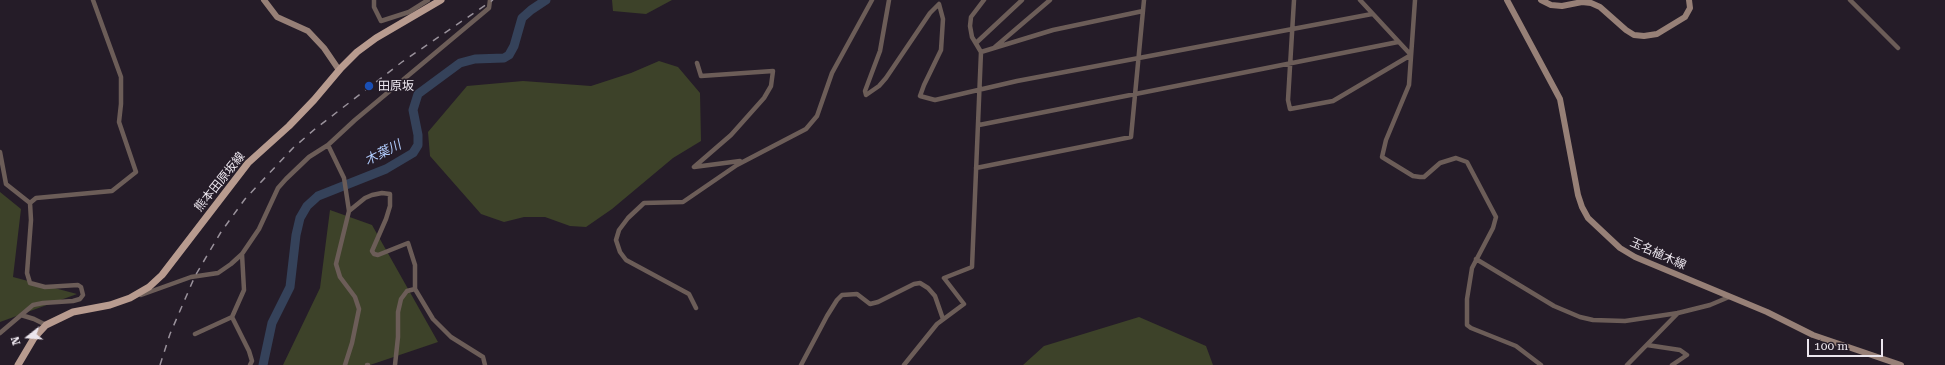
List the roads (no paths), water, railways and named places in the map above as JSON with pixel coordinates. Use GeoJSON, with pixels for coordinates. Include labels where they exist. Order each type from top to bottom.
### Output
{"type":"FeatureCollection","features":[{"type":"Feature","properties":{"kind":"main road"},"geometry":{"type":"LineString","coordinates":[[264,0],[277,17],[308,31],[324,48],[339,70]]}},
{"type":"Feature","properties":{"kind":"main road","name":"熊本田原坂線"},"geometry":{"type":"LineString","coordinates":[[18,365],[34,338],[46,325],[73,312],[110,305],[130,298],[149,287],[162,275],[248,163],[289,126],[357,52],[376,38],[441,0]]}},
{"type":"Feature","properties":{"kind":"main road","name":"玉名植木線"},"geometry":{"type":"LineString","coordinates":[[1507,0],[1560,99],[1578,195],[1588,218],[1620,248],[1635,257],[1767,312],[1812,335],[1897,364]]}},
{"type":"Feature","properties":{"kind":"main road"},"geometry":{"type":"LineString","coordinates":[[1541,0],[1551,5],[1562,6],[1582,2],[1591,3],[1600,7],[1626,30],[1634,34],[1644,36],[1657,34],[1685,17],[1690,8],[1689,0]]}},
{"type":"Feature","properties":{"kind":"street"},"geometry":{"type":"LineString","coordinates":[[30,203],[36,198],[112,191],[136,172],[119,122],[121,77],[93,0]]}},
{"type":"Feature","properties":{"kind":"street"},"geometry":{"type":"LineString","coordinates":[[374,0],[374,7],[381,22],[409,12],[428,0]]}},
{"type":"Feature","properties":{"kind":"street"},"geometry":{"type":"LineString","coordinates":[[130,298],[191,277],[218,272],[242,254],[259,229],[282,184],[309,157],[328,145],[355,120],[489,8],[490,0]]}},
{"type":"Feature","properties":{"kind":"street"},"geometry":{"type":"LineString","coordinates":[[696,308],[689,294],[626,260],[620,252],[616,240],[619,230],[628,218],[644,203],[682,202],[746,160],[799,134],[813,123],[824,98],[832,73],[872,0]]}},
{"type":"Feature","properties":{"kind":"street"},"geometry":{"type":"LineString","coordinates":[[889,0],[880,51],[865,91],[866,95],[879,86],[886,78],[930,13],[939,4],[943,19],[941,50],[920,96],[935,100],[980,89],[1372,14]]}},
{"type":"Feature","properties":{"kind":"street"},"geometry":{"type":"LineString","coordinates":[[904,365],[929,333],[943,319],[964,304],[944,278],[972,267],[981,52],[972,37],[970,26],[971,17],[984,0]]}},
{"type":"Feature","properties":{"kind":"street"},"geometry":{"type":"LineString","coordinates":[[976,43],[1022,0]]}},
{"type":"Feature","properties":{"kind":"street"},"geometry":{"type":"LineString","coordinates":[[994,48],[1050,0]]}},
{"type":"Feature","properties":{"kind":"street"},"geometry":{"type":"LineString","coordinates":[[976,168],[1131,138],[1144,0]]}},
{"type":"Feature","properties":{"kind":"street"},"geometry":{"type":"LineString","coordinates":[[1294,0],[1288,100],[1290,109],[1332,101],[1411,55]]}},
{"type":"Feature","properties":{"kind":"street"},"geometry":{"type":"LineString","coordinates":[[1360,0],[1411,55]]}},
{"type":"Feature","properties":{"kind":"street"},"geometry":{"type":"LineString","coordinates":[[1416,0],[1409,85],[1386,140],[1382,158],[1413,176],[1420,177],[1424,177],[1440,163],[1456,158],[1467,162],[1496,217],[1493,228],[1476,259],[1469,283],[1466,317],[1467,325],[1516,346],[1541,365]]}},
{"type":"Feature","properties":{"kind":"street"},"geometry":{"type":"LineString","coordinates":[[1850,0],[1898,48]]}},
{"type":"Feature","properties":{"kind":"street"},"geometry":{"type":"LineString","coordinates":[[981,52],[1053,30],[1143,11]]}},
{"type":"Feature","properties":{"kind":"street"},"geometry":{"type":"LineString","coordinates":[[979,125],[1398,42]]}},
{"type":"Feature","properties":{"kind":"street"},"geometry":{"type":"LineString","coordinates":[[697,63],[701,76],[773,71],[771,86],[764,98],[731,135],[694,167],[746,160]]}},
{"type":"Feature","properties":{"kind":"street"},"geometry":{"type":"LineString","coordinates":[[328,145],[344,178],[349,211],[336,264],[340,277],[355,297],[358,310],[352,343],[345,365]]}},
{"type":"Feature","properties":{"kind":"street"},"geometry":{"type":"LineString","coordinates":[[0,152],[6,184],[30,203],[31,220],[27,273],[30,283],[45,287],[78,285],[81,287],[83,295],[80,299],[73,301],[33,305],[0,333]]}},
{"type":"Feature","properties":{"kind":"street"},"geometry":{"type":"LineString","coordinates":[[349,211],[365,198],[372,195],[382,192],[390,194],[390,206],[386,219],[372,251],[374,254],[378,255],[408,243],[415,265],[415,289],[439,327],[483,357],[485,365]]}},
{"type":"Feature","properties":{"kind":"street"},"geometry":{"type":"LineString","coordinates":[[195,334],[232,317],[244,290],[242,254]]}},
{"type":"Feature","properties":{"kind":"street"},"geometry":{"type":"LineString","coordinates":[[1476,259],[1547,302],[1580,317],[1611,321],[1678,313],[1710,306],[1729,297]]}},
{"type":"Feature","properties":{"kind":"street"},"geometry":{"type":"LineString","coordinates":[[801,365],[826,316],[842,295],[857,294],[870,304],[878,302],[914,284],[920,283],[928,288],[935,296],[943,319]]}},
{"type":"Feature","properties":{"kind":"street"},"geometry":{"type":"LineString","coordinates":[[395,365],[398,337],[398,312],[401,299],[407,291],[415,289]]}},
{"type":"Feature","properties":{"kind":"street"},"geometry":{"type":"LineString","coordinates":[[1627,365],[1678,313]]}},
{"type":"Feature","properties":{"kind":"street"},"geometry":{"type":"LineString","coordinates":[[21,315],[46,325]]}},
{"type":"Feature","properties":{"kind":"street"},"geometry":{"type":"LineString","coordinates":[[232,317],[249,351],[252,361],[250,365]]}},
{"type":"Feature","properties":{"kind":"street"},"geometry":{"type":"LineString","coordinates":[[1647,345],[1680,350],[1687,355],[1672,365]]}},
{"type":"Feature","properties":{"kind":"waterway","name":"木葉川"},"geometry":{"type":"LineString","coordinates":[[263,365],[272,323],[290,287],[296,235],[300,218],[307,206],[318,196],[386,169],[413,153],[418,145],[418,135],[413,110],[418,94],[460,63],[475,59],[504,58],[509,55],[514,46],[522,18],[546,0]]}},
{"type":"Feature","properties":{"kind":"railway"},"geometry":{"type":"LineString","coordinates":[[160,365],[170,334],[195,276],[221,232],[245,199],[293,148],[315,129],[402,62],[493,0]]}},
{"type":"Feature","properties":{"kind":"place","name":"田原坂"},"geometry":{"type":"Point","coordinates":[369,86]}}]}
